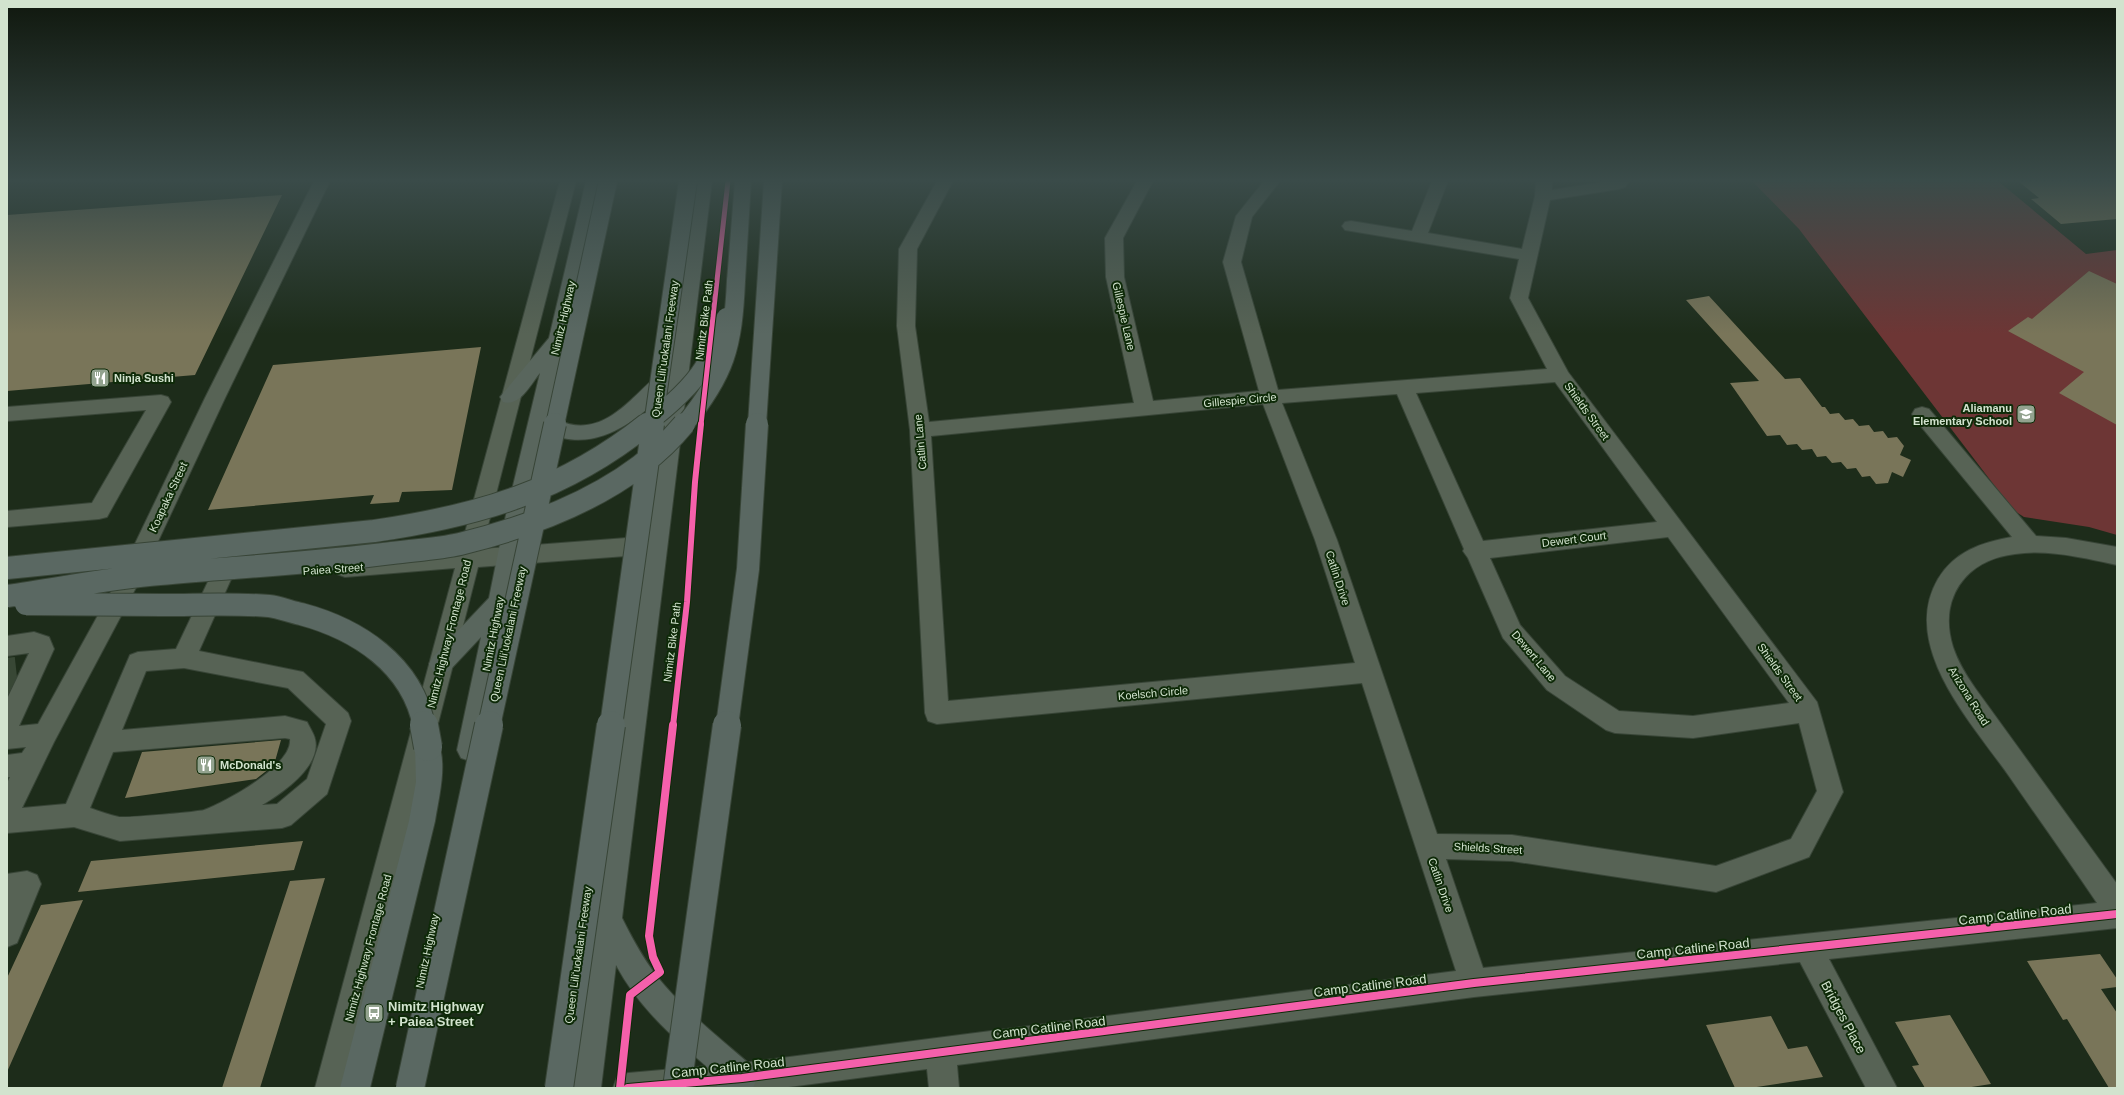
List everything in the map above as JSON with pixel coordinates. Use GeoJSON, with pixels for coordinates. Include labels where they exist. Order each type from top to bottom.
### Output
{"type":"FeatureCollection","features":[{"type":"Feature","properties":{"kind":"highway","name":"Queen Liliʻuokalani Freeway"},"geometry":{"type":"LineString","coordinates":[[410,1088],[597,232]]}},
{"type":"Feature","properties":{"kind":"highway","name":"Queen Liliʻuokalani Freeway"},"geometry":{"type":"LineString","coordinates":[[559,1088],[681,232]]}},
{"type":"Feature","properties":{"kind":"highway"},"geometry":{"type":"LineString","coordinates":[[7,595],[158,574],[324,562],[459,544],[523,525],[572,506],[614,485],[649,459],[678,432],[701,404],[718,376],[729,349],[734,323],[739,232]]}},
{"type":"Feature","properties":{"kind":"highway"},"geometry":{"type":"LineString","coordinates":[[677,1088],[748,570],[770,232]]}},
{"type":"Feature","properties":{"kind":"highway"},"geometry":{"type":"LineString","coordinates":[[7,568],[374,531],[434,522],[493,506],[554,483],[601,458],[641,430],[675,400],[701,369],[718,336],[736,281]]}},
{"type":"Feature","properties":{"kind":"highway"},"geometry":{"type":"LineString","coordinates":[[7,604],[270,606],[311,617],[342,628],[369,643],[392,663],[410,686],[422,715],[428,747],[429,782],[422,821],[355,1088]]}},
{"type":"Feature","properties":{"kind":"main road","name":"Nimitz Highway"},"geometry":{"type":"LineString","coordinates":[[397,1088],[477,717],[508,557],[582,232]]}},
{"type":"Feature","properties":{"kind":"main road"},"geometry":{"type":"LineString","coordinates":[[586,1088],[658,545],[698,232]]}},
{"type":"Feature","properties":{"kind":"main road"},"geometry":{"type":"LineString","coordinates":[[510,397],[558,338]]}},
{"type":"Feature","properties":{"kind":"main road"},"geometry":{"type":"LineString","coordinates":[[544,398],[548,424],[557,430],[584,433],[613,424],[630,414],[652,395],[681,364]]}},
{"type":"Feature","properties":{"kind":"main road"},"geometry":{"type":"LineString","coordinates":[[441,664],[500,601]]}},
{"type":"Feature","properties":{"kind":"main road"},"geometry":{"type":"LineString","coordinates":[[608,919],[631,964],[644,984],[736,1083]]}},
{"type":"Feature","properties":{"kind":"street","name":"Koapaka Street"},"geometry":{"type":"LineString","coordinates":[[7,810],[19,765],[45,734],[128,582],[215,398],[297,232]]}},
{"type":"Feature","properties":{"kind":"street","name":"Nimitz Highway Frontage Road"},"geometry":{"type":"LineString","coordinates":[[330,1088],[384,891],[467,560],[554,232]]}},
{"type":"Feature","properties":{"kind":"street","name":"Catlin Lane"},"geometry":{"type":"LineString","coordinates":[[917,232],[908,249],[906,326],[920,430],[937,713]]}},
{"type":"Feature","properties":{"kind":"street","name":"Gillespie Lane"},"geometry":{"type":"LineString","coordinates":[[1117,232],[1114,238],[1115,277],[1145,409]]}},
{"type":"Feature","properties":{"kind":"street","name":"Catlin Drive"},"geometry":{"type":"LineString","coordinates":[[1240,232],[1232,262],[1270,397],[1326,540],[1474,983]]}},
{"type":"Feature","properties":{"kind":"street"},"geometry":{"type":"LineString","coordinates":[[1388,232],[1528,254]]}},
{"type":"Feature","properties":{"kind":"street"},"geometry":{"type":"LineString","coordinates":[[1418,237],[1420,232]]}},
{"type":"Feature","properties":{"kind":"street","name":"Shields Street"},"geometry":{"type":"LineString","coordinates":[[1427,846],[1512,848],[1716,879],[1800,848],[1830,792],[1808,710],[1560,375],[1519,298],[1533,232]]}},
{"type":"Feature","properties":{"kind":"street","name":"Gillespie Circle"},"geometry":{"type":"LineString","coordinates":[[920,430],[1270,397],[1560,375]]}},
{"type":"Feature","properties":{"kind":"street","name":"Dewert Lane"},"geometry":{"type":"LineString","coordinates":[[1404,387],[1474,551],[1511,630],[1556,683],[1615,722],[1693,727],[1779,716],[1808,710]]}},
{"type":"Feature","properties":{"kind":"street"},"geometry":{"type":"LineString","coordinates":[[7,414],[161,402],[99,511],[7,519]]}},
{"type":"Feature","properties":{"kind":"street"},"geometry":{"type":"LineString","coordinates":[[1922,414],[2031,545]]}},
{"type":"Feature","properties":{"kind":"street","name":"Dewert Court"},"geometry":{"type":"LineString","coordinates":[[1474,551],[1673,528]]}},
{"type":"Feature","properties":{"kind":"street","name":"Paiea Street"},"geometry":{"type":"LineString","coordinates":[[7,595],[128,582],[467,560],[658,545]]}},
{"type":"Feature","properties":{"kind":"street","name":"Arizona Road"},"geometry":{"type":"LineString","coordinates":[[2117,556],[2067,546],[2031,545],[1990,550],[1971,559],[1956,571],[1945,586],[1938,603],[1937,623],[1941,646],[1951,670],[1966,695],[2117,907]]}},
{"type":"Feature","properties":{"kind":"street"},"geometry":{"type":"LineString","coordinates":[[184,658],[221,577]]}},
{"type":"Feature","properties":{"kind":"street"},"geometry":{"type":"LineString","coordinates":[[7,646],[34,642],[41,644],[42,649],[25,667],[7,725]]}},
{"type":"Feature","properties":{"kind":"street"},"geometry":{"type":"LineString","coordinates":[[7,821],[74,815],[120,829],[282,816],[318,786],[338,721],[295,679],[184,658],[138,662],[74,815]]}},
{"type":"Feature","properties":{"kind":"street","name":"Koelsch Circle"},"geometry":{"type":"LineString","coordinates":[[937,713],[1369,672]]}},
{"type":"Feature","properties":{"kind":"street"},"geometry":{"type":"LineString","coordinates":[[105,742],[285,727],[298,730],[303,741],[299,760],[270,788],[206,822]]}},
{"type":"Feature","properties":{"kind":"street"},"geometry":{"type":"LineString","coordinates":[[7,738],[45,734]]}},
{"type":"Feature","properties":{"kind":"street"},"geometry":{"type":"LineString","coordinates":[[7,887],[27,884],[7,933]]}},
{"type":"Feature","properties":{"kind":"street","name":"Camp Catline Road"},"geometry":{"type":"LineString","coordinates":[[628,1088],[736,1083],[941,1053],[1474,983],[1807,946],[2117,914]]}},
{"type":"Feature","properties":{"kind":"street","name":"Bridges Place"},"geometry":{"type":"LineString","coordinates":[[1807,946],[1882,1088]]}},
{"type":"Feature","properties":{"kind":"street"},"geometry":{"type":"LineString","coordinates":[[941,1053],[944,1088]]}},
{"type":"Feature","properties":{"kind":"shaded area","name":"Aliamanu Elementary School"},"geometry":{"type":"Polygon","coordinates":[[[1801,232],[2060,232],[2086,254],[2117,250],[2117,535],[2089,527],[2024,517],[2013,510],[1801,232]]]}},
{"type":"Feature","properties":{"kind":"building"},"geometry":{"type":"Polygon","coordinates":[[[7,232],[264,232],[195,375],[7,391],[7,232]]]}},
{"type":"Feature","properties":{"kind":"building"},"geometry":{"type":"Polygon","coordinates":[[[2089,271],[2117,284],[2117,425],[2059,393],[2084,372],[2008,331],[2028,317],[2032,319],[2089,271]]]}},
{"type":"Feature","properties":{"kind":"building"},"geometry":{"type":"Polygon","coordinates":[[[1709,296],[1785,379],[1800,378],[1822,407],[1825,407],[1830,414],[1839,413],[1845,420],[1853,419],[1859,426],[1869,425],[1874,432],[1883,431],[1888,438],[1897,437],[1904,446],[1900,455],[1911,460],[1903,477],[1892,472],[1888,483],[1876,484],[1870,476],[1862,477],[1856,468],[1847,469],[1841,462],[1832,463],[1826,456],[1817,457],[1812,449],[1802,450],[1797,444],[1787,445],[1780,435],[1767,436],[1730,383],[1759,381],[1686,300],[1709,296]]]}},
{"type":"Feature","properties":{"kind":"building"},"geometry":{"type":"Polygon","coordinates":[[[481,347],[452,490],[402,492],[399,502],[370,504],[374,495],[208,510],[273,365],[481,347]]]}},
{"type":"Feature","properties":{"kind":"building","name":"McDonald's"},"geometry":{"type":"Polygon","coordinates":[[[281,740],[274,765],[256,779],[125,798],[142,752],[281,740]]]}},
{"type":"Feature","properties":{"kind":"building"},"geometry":{"type":"Polygon","coordinates":[[[303,841],[294,870],[78,892],[91,861],[303,841]]]}},
{"type":"Feature","properties":{"kind":"building"},"geometry":{"type":"Polygon","coordinates":[[[325,878],[260,1088],[222,1088],[290,881],[325,878]]]}},
{"type":"Feature","properties":{"kind":"building"},"geometry":{"type":"Polygon","coordinates":[[[83,900],[7,1072],[7,978],[41,905],[83,900]]]}},
{"type":"Feature","properties":{"kind":"building"},"geometry":{"type":"Polygon","coordinates":[[[2100,954],[2117,979],[2117,987],[2101,989],[2117,1013],[2117,1088],[2109,1088],[2067,1019],[2063,1020],[2027,961],[2100,954]]]}},
{"type":"Feature","properties":{"kind":"building"},"geometry":{"type":"Polygon","coordinates":[[[1950,1015],[1991,1084],[1965,1088],[1925,1088],[1912,1066],[1919,1065],[1895,1022],[1950,1015]]]}},
{"type":"Feature","properties":{"kind":"building"},"geometry":{"type":"Polygon","coordinates":[[[1771,1016],[1788,1049],[1807,1046],[1823,1077],[1750,1088],[1735,1088],[1706,1025],[1771,1016]]]}},
{"type":"Feature","properties":{"kind":"tunnel"},"geometry":{"type":"LineString","coordinates":[[7,669],[16,668]]}},
{"type":"Feature","properties":{"kind":"tunnel"},"geometry":{"type":"LineString","coordinates":[[7,689],[24,687]]}},
{"type":"Feature","properties":{"kind":"cycle path","name":"Nimitz Bike Path"},"geometry":{"type":"LineString","coordinates":[[620,1088],[630,995],[660,972],[653,957],[649,936],[687,602],[695,482],[722,232]]}},
{"type":"Feature","properties":{"kind":"cycle path"},"geometry":{"type":"LineString","coordinates":[[628,1088],[742,1078],[1474,983],[2117,914]]}},
{"type":"Feature","properties":{"kind":"place","name":"Ninja Sushi"},"geometry":{"type":"Point","coordinates":[100,378]}},
{"type":"Feature","properties":{"kind":"place","name":"Aliamanu Elementary School"},"geometry":{"type":"Point","coordinates":[2026,414]}},
{"type":"Feature","properties":{"kind":"place","name":"McDonald's"},"geometry":{"type":"Point","coordinates":[206,765]}},
{"type":"Feature","properties":{"kind":"place","name":"Nimitz Highway + Paiea Street"},"geometry":{"type":"Point","coordinates":[374,1013]}}]}
